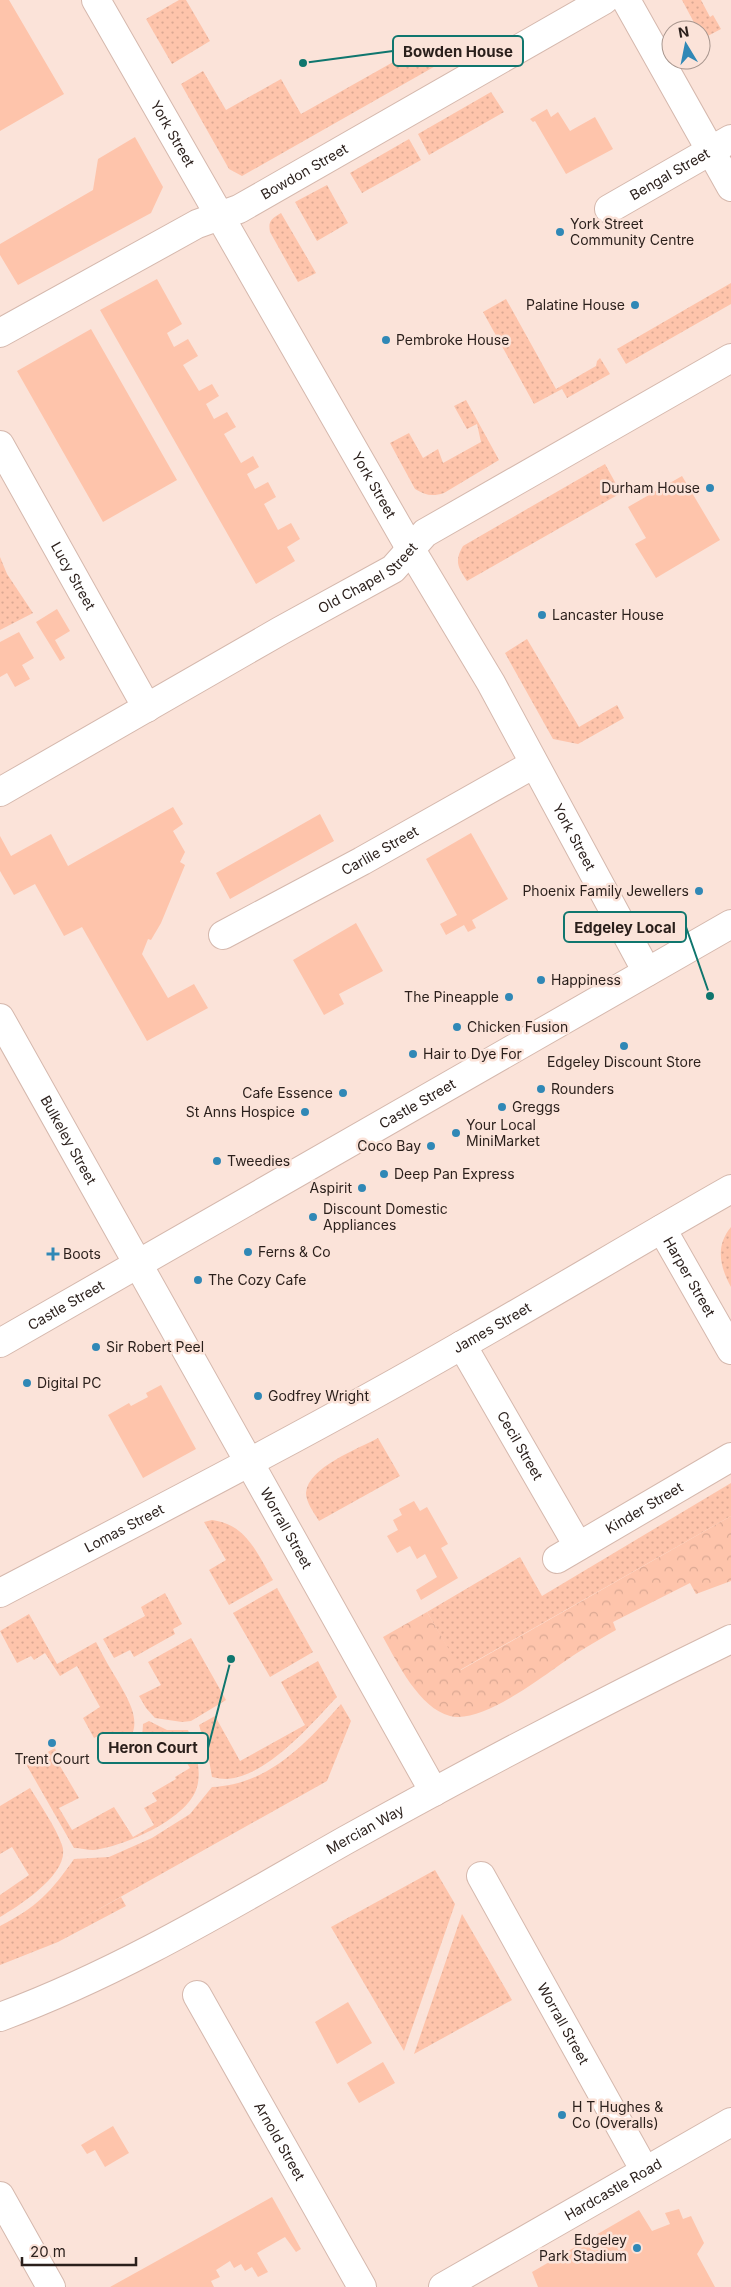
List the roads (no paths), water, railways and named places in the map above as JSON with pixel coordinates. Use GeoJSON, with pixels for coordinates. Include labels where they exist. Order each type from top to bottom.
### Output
{"type":"FeatureCollection","features":[{"type":"Feature","properties":{"kind":"street","name":"York Street"},"geometry":{"type":"LineString","coordinates":[[96,0],[410,548],[491,683],[647,972]]}},
{"type":"Feature","properties":{"kind":"street","name":"Bowdon Street"},"geometry":{"type":"LineString","coordinates":[[0,333],[78,288],[197,224],[239,209],[604,0]]}},
{"type":"Feature","properties":{"kind":"street"},"geometry":{"type":"LineString","coordinates":[[626,0],[721,145],[731,187]]}},
{"type":"Feature","properties":{"kind":"street","name":"Bengal Street"},"geometry":{"type":"LineString","coordinates":[[609,209],[721,145]]}},
{"type":"Feature","properties":{"kind":"street","name":"Old Chapel Street"},"geometry":{"type":"LineString","coordinates":[[0,792],[393,569],[425,533],[731,358]]}},
{"type":"Feature","properties":{"kind":"street","name":"Lucy Street"},"geometry":{"type":"LineString","coordinates":[[0,445],[146,708]]}},
{"type":"Feature","properties":{"kind":"street","name":"Carlile Street"},"geometry":{"type":"LineString","coordinates":[[223,935],[362,861],[534,764]]}},
{"type":"Feature","properties":{"kind":"street","name":"Castle Street"},"geometry":{"type":"LineString","coordinates":[[0,1343],[731,924]]}},
{"type":"Feature","properties":{"kind":"street","name":"Bulkeley Street"},"geometry":{"type":"LineString","coordinates":[[0,1018],[136,1264]]}},
{"type":"Feature","properties":{"kind":"street","name":"James Street"},"geometry":{"type":"LineString","coordinates":[[249,1462],[462,1345],[731,1189]]}},
{"type":"Feature","properties":{"kind":"street","name":"Harper Street"},"geometry":{"type":"LineString","coordinates":[[662,1228],[731,1350]]}},
{"type":"Feature","properties":{"kind":"street","name":"Worrall Street"},"geometry":{"type":"LineString","coordinates":[[136,1264],[434,1792]]}},
{"type":"Feature","properties":{"kind":"street","name":"Cecil Street"},"geometry":{"type":"LineString","coordinates":[[462,1345],[568,1552]]}},
{"type":"Feature","properties":{"kind":"street","name":"Kinder Street"},"geometry":{"type":"LineString","coordinates":[[568,1552],[731,1457]]}},
{"type":"Feature","properties":{"kind":"street","name":"Lomas Street"},"geometry":{"type":"LineString","coordinates":[[0,1593],[249,1462]]}},
{"type":"Feature","properties":{"kind":"street","name":"Mercian Way"},"geometry":{"type":"LineString","coordinates":[[0,2017],[54,1996],[116,1968],[434,1792],[645,1680],[731,1639]]}},
{"type":"Feature","properties":{"kind":"street","name":"Worrall Street"},"geometry":{"type":"LineString","coordinates":[[481,1876],[645,2172]]}},
{"type":"Feature","properties":{"kind":"street","name":"Arnold Street"},"geometry":{"type":"LineString","coordinates":[[197,1995],[362,2287]]}},
{"type":"Feature","properties":{"kind":"street","name":"Hardcastle Road"},"geometry":{"type":"LineString","coordinates":[[443,2287],[731,2122]]}},
{"type":"Feature","properties":{"kind":"street"},"geometry":{"type":"LineString","coordinates":[[0,2196],[51,2287]]}},
{"type":"Feature","properties":{"kind":"place","name":"Bowden House"},"geometry":{"type":"Point","coordinates":[303,63]}},
{"type":"Feature","properties":{"kind":"place","name":"York Street Community Centre"},"geometry":{"type":"Point","coordinates":[560,232]}},
{"type":"Feature","properties":{"kind":"place","name":"Palatine House"},"geometry":{"type":"Point","coordinates":[635,305]}},
{"type":"Feature","properties":{"kind":"place","name":"Pembroke House"},"geometry":{"type":"Point","coordinates":[386,340]}},
{"type":"Feature","properties":{"kind":"place","name":"Durham House"},"geometry":{"type":"Point","coordinates":[710,488]}},
{"type":"Feature","properties":{"kind":"place","name":"Lancaster House"},"geometry":{"type":"Point","coordinates":[542,615]}},
{"type":"Feature","properties":{"kind":"place","name":"Phoenix Family Jewellers"},"geometry":{"type":"Point","coordinates":[699,891]}},
{"type":"Feature","properties":{"kind":"place","name":"Happiness"},"geometry":{"type":"Point","coordinates":[541,980]}},
{"type":"Feature","properties":{"kind":"place","name":"Edgeley Local"},"geometry":{"type":"Point","coordinates":[710,996]}},
{"type":"Feature","properties":{"kind":"place","name":"The Pineapple"},"geometry":{"type":"Point","coordinates":[509,997]}},
{"type":"Feature","properties":{"kind":"place","name":"Chicken Fusion"},"geometry":{"type":"Point","coordinates":[457,1027]}},
{"type":"Feature","properties":{"kind":"place","name":"Edgeley Discount Store"},"geometry":{"type":"Point","coordinates":[624,1046]}},
{"type":"Feature","properties":{"kind":"place","name":"Hair to Dye For"},"geometry":{"type":"Point","coordinates":[413,1054]}},
{"type":"Feature","properties":{"kind":"place","name":"Rounders"},"geometry":{"type":"Point","coordinates":[541,1089]}},
{"type":"Feature","properties":{"kind":"place","name":"Cafe Essence"},"geometry":{"type":"Point","coordinates":[343,1093]}},
{"type":"Feature","properties":{"kind":"place","name":"Greggs"},"geometry":{"type":"Point","coordinates":[502,1107]}},
{"type":"Feature","properties":{"kind":"place","name":"St Anns Hospice"},"geometry":{"type":"Point","coordinates":[305,1112]}},
{"type":"Feature","properties":{"kind":"place","name":"Your Local MiniMarket"},"geometry":{"type":"Point","coordinates":[456,1133]}},
{"type":"Feature","properties":{"kind":"place","name":"Coco Bay"},"geometry":{"type":"Point","coordinates":[431,1146]}},
{"type":"Feature","properties":{"kind":"place","name":"Tweedies"},"geometry":{"type":"Point","coordinates":[217,1161]}},
{"type":"Feature","properties":{"kind":"place","name":"Deep Pan Express"},"geometry":{"type":"Point","coordinates":[384,1174]}},
{"type":"Feature","properties":{"kind":"place","name":"Aspirit"},"geometry":{"type":"Point","coordinates":[362,1188]}},
{"type":"Feature","properties":{"kind":"place","name":"Discount Domestic Appliances"},"geometry":{"type":"Point","coordinates":[313,1217]}},
{"type":"Feature","properties":{"kind":"place","name":"Ferns & Co"},"geometry":{"type":"Point","coordinates":[248,1252]}},
{"type":"Feature","properties":{"kind":"place","name":"Boots"},"geometry":{"type":"Point","coordinates":[53,1254]}},
{"type":"Feature","properties":{"kind":"place","name":"The Cozy Cafe"},"geometry":{"type":"Point","coordinates":[198,1280]}},
{"type":"Feature","properties":{"kind":"place","name":"Sir Robert Peel"},"geometry":{"type":"Point","coordinates":[96,1347]}},
{"type":"Feature","properties":{"kind":"place","name":"Digital PC"},"geometry":{"type":"Point","coordinates":[27,1383]}},
{"type":"Feature","properties":{"kind":"place","name":"Godfrey Wright"},"geometry":{"type":"Point","coordinates":[258,1396]}},
{"type":"Feature","properties":{"kind":"place","name":"Heron Court"},"geometry":{"type":"Point","coordinates":[231,1659]}},
{"type":"Feature","properties":{"kind":"place","name":"Trent Court"},"geometry":{"type":"Point","coordinates":[52,1743]}},
{"type":"Feature","properties":{"kind":"place","name":"H T Hughes & Co (Overalls)"},"geometry":{"type":"Point","coordinates":[562,2115]}},
{"type":"Feature","properties":{"kind":"place","name":"Edgeley Park Stadium"},"geometry":{"type":"Point","coordinates":[637,2248]}}]}
